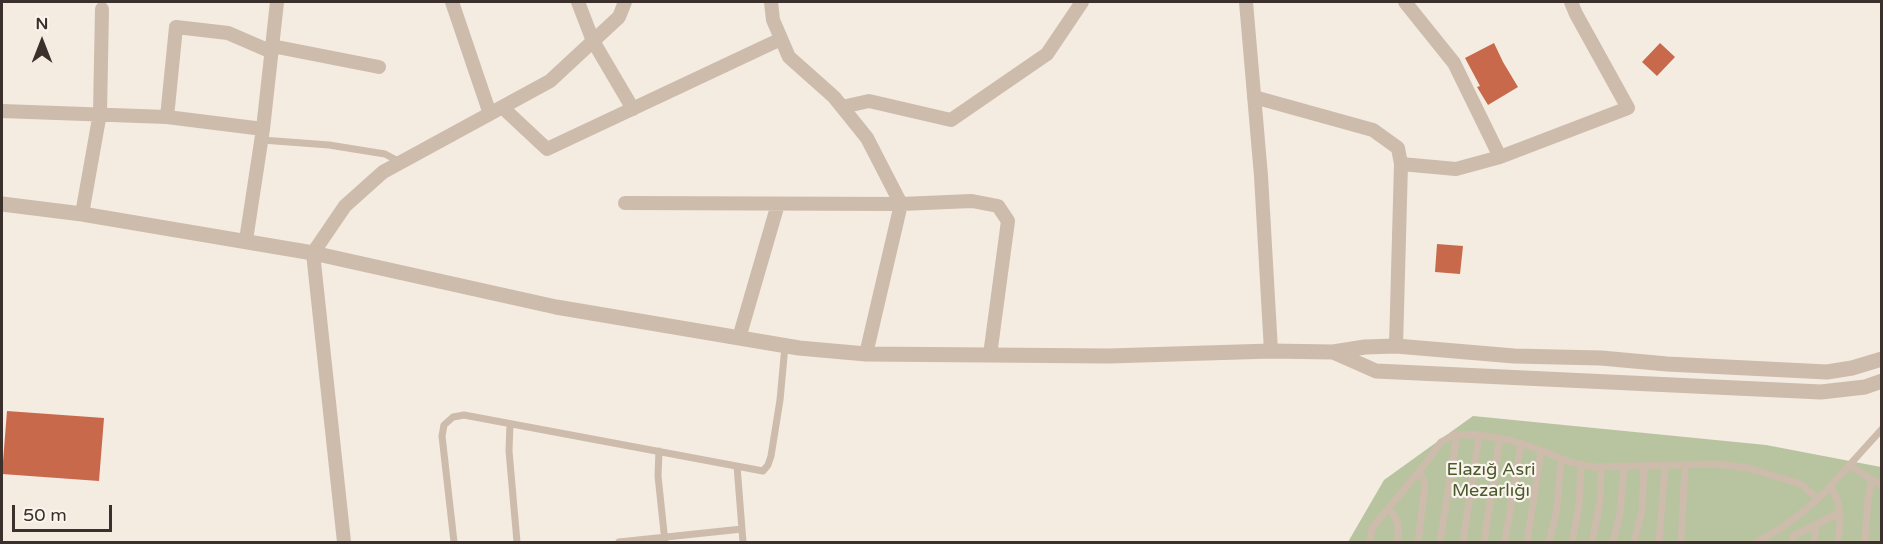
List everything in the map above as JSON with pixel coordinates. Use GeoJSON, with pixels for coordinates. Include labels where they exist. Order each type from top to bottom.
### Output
{"type":"FeatureCollection","features":[{"type":"Feature","properties":{"kind":"street"},"geometry":{"type":"LineString","coordinates":[[246,240],[262,134],[277,2]]}},
{"type":"Feature","properties":{"kind":"street"},"geometry":{"type":"LineString","coordinates":[[452,2],[490,114]]}},
{"type":"Feature","properties":{"kind":"street"},"geometry":{"type":"LineString","coordinates":[[578,2],[593,41],[633,109]]}},
{"type":"Feature","properties":{"kind":"street"},"geometry":{"type":"LineString","coordinates":[[344,543],[313,253],[345,206],[383,172],[550,81],[619,16],[625,2]]}},
{"type":"Feature","properties":{"kind":"street"},"geometry":{"type":"LineString","coordinates":[[771,2],[773,20],[789,57],[842,107],[867,138],[902,204],[866,354]]}},
{"type":"Feature","properties":{"kind":"street"},"geometry":{"type":"LineString","coordinates":[[842,107],[869,101],[951,120],[1047,54],[1083,2]]}},
{"type":"Feature","properties":{"kind":"street"},"geometry":{"type":"LineString","coordinates":[[1246,2],[1262,176],[1271,351]]}},
{"type":"Feature","properties":{"kind":"street"},"geometry":{"type":"LineString","coordinates":[[1405,2],[1454,63],[1500,157]]}},
{"type":"Feature","properties":{"kind":"street"},"geometry":{"type":"LineString","coordinates":[[1401,164],[1456,169],[1500,157],[1628,108],[1571,2]]}},
{"type":"Feature","properties":{"kind":"street"},"geometry":{"type":"LineString","coordinates":[[82,214],[100,113],[102,9]]}},
{"type":"Feature","properties":{"kind":"street"},"geometry":{"type":"LineString","coordinates":[[167,117],[176,27],[228,33],[272,49],[379,66]]}},
{"type":"Feature","properties":{"kind":"street"},"geometry":{"type":"LineString","coordinates":[[502,107],[547,149],[781,39]]}},
{"type":"Feature","properties":{"kind":"street"},"geometry":{"type":"LineString","coordinates":[[1254,97],[1372,130],[1398,148],[1401,164],[1396,346]]}},
{"type":"Feature","properties":{"kind":"street"},"geometry":{"type":"LineString","coordinates":[[2,111],[167,117],[262,134]]}},
{"type":"Feature","properties":{"kind":"street"},"geometry":{"type":"LineString","coordinates":[[625,204],[902,204],[972,201],[998,206],[1008,221],[990,355]]}},
{"type":"Feature","properties":{"kind":"street"},"geometry":{"type":"LineString","coordinates":[[2,204],[246,240],[556,307],[739,339],[866,354],[1109,356],[1271,351],[1333,352],[1365,347],[1396,346],[1514,356],[1601,358],[1667,364],[1827,372],[1852,368],[1881,359]]}},
{"type":"Feature","properties":{"kind":"street"},"geometry":{"type":"LineString","coordinates":[[739,339],[778,204]]}},
{"type":"Feature","properties":{"kind":"street"},"geometry":{"type":"LineString","coordinates":[[1333,352],[1376,371],[1821,392],[1865,387],[1881,381]]}},
{"type":"Feature","properties":{"kind":"lane"},"geometry":{"type":"LineString","coordinates":[[262,134],[385,154],[400,162]]}},
{"type":"Feature","properties":{"kind":"lane"},"geometry":{"type":"LineString","coordinates":[[454,543],[442,436],[444,425],[453,417],[464,415],[510,423],[763,471],[768,465],[780,400],[785,346]]}},
{"type":"Feature","properties":{"kind":"lane"},"geometry":{"type":"LineString","coordinates":[[510,423],[509,451],[517,543]]}},
{"type":"Feature","properties":{"kind":"lane"},"geometry":{"type":"LineString","coordinates":[[1756,543],[1763,541],[1795,519],[1818,500],[1881,429]]}},
{"type":"Feature","properties":{"kind":"lane"},"geometry":{"type":"LineString","coordinates":[[1440,543],[1457,435]]}},
{"type":"Feature","properties":{"kind":"lane"},"geometry":{"type":"LineString","coordinates":[[1370,543],[1372,528],[1441,442],[1457,435],[1500,438],[1581,465],[1602,468],[1716,464],[1761,471],[1801,484],[1818,500]]}},
{"type":"Feature","properties":{"kind":"lane"},"geometry":{"type":"LineString","coordinates":[[1463,543],[1479,435]]}},
{"type":"Feature","properties":{"kind":"lane"},"geometry":{"type":"LineString","coordinates":[[1484,543],[1500,438]]}},
{"type":"Feature","properties":{"kind":"lane"},"geometry":{"type":"LineString","coordinates":[[1505,543],[1521,444]]}},
{"type":"Feature","properties":{"kind":"lane"},"geometry":{"type":"LineString","coordinates":[[659,451],[658,476],[665,540]]}},
{"type":"Feature","properties":{"kind":"lane"},"geometry":{"type":"LineString","coordinates":[[1527,543],[1541,451]]}},
{"type":"Feature","properties":{"kind":"lane"},"geometry":{"type":"LineString","coordinates":[[1549,543],[1557,508],[1563,459]]}},
{"type":"Feature","properties":{"kind":"lane"},"geometry":{"type":"LineString","coordinates":[[1572,543],[1579,505],[1581,465]]}},
{"type":"Feature","properties":{"kind":"lane"},"geometry":{"type":"LineString","coordinates":[[1659,543],[1665,465]]}},
{"type":"Feature","properties":{"kind":"lane"},"geometry":{"type":"LineString","coordinates":[[1682,543],[1684,465]]}},
{"type":"Feature","properties":{"kind":"lane"},"geometry":{"type":"LineString","coordinates":[[1849,465],[1881,486]]}},
{"type":"Feature","properties":{"kind":"lane"},"geometry":{"type":"LineString","coordinates":[[737,466],[743,543]]}},
{"type":"Feature","properties":{"kind":"lane"},"geometry":{"type":"LineString","coordinates":[[1635,543],[1642,511],[1644,466]]}},
{"type":"Feature","properties":{"kind":"lane"},"geometry":{"type":"LineString","coordinates":[[1613,543],[1620,512],[1624,467]]}},
{"type":"Feature","properties":{"kind":"lane"},"geometry":{"type":"LineString","coordinates":[[1592,543],[1600,502],[1602,468]]}},
{"type":"Feature","properties":{"kind":"lane"},"geometry":{"type":"LineString","coordinates":[[1418,543],[1425,485],[1420,471]]}},
{"type":"Feature","properties":{"kind":"lane"},"geometry":{"type":"LineString","coordinates":[[1865,543],[1868,498],[1872,480]]}},
{"type":"Feature","properties":{"kind":"lane"},"geometry":{"type":"LineString","coordinates":[[1831,486],[1838,502],[1838,543]]}},
{"type":"Feature","properties":{"kind":"lane"},"geometry":{"type":"LineString","coordinates":[[1388,509],[1398,524],[1398,543]]}},
{"type":"Feature","properties":{"kind":"lane"},"geometry":{"type":"LineString","coordinates":[[1792,543],[1793,536],[1839,513]]}},
{"type":"Feature","properties":{"kind":"lane"},"geometry":{"type":"LineString","coordinates":[[1815,543],[1816,525]]}},
{"type":"Feature","properties":{"kind":"lane"},"geometry":{"type":"LineString","coordinates":[[619,543],[665,540],[742,529]]}},
{"type":"Feature","properties":{"kind":"green space","name":"Elazığ Asri Mezarlığı"},"geometry":{"type":"Polygon","coordinates":[[[1473,416],[1766,445],[1881,467],[1881,542],[1348,542],[1384,480],[1473,416]]]}},
{"type":"Feature","properties":{"kind":"building"},"geometry":{"type":"Polygon","coordinates":[[[1494,43],[1518,87],[1488,105],[1477,87],[1480,86],[1465,58],[1494,43]]]}},
{"type":"Feature","properties":{"kind":"building"},"geometry":{"type":"Polygon","coordinates":[[[1660,43],[1675,57],[1657,76],[1642,62],[1660,43]]]}},
{"type":"Feature","properties":{"kind":"building"},"geometry":{"type":"Polygon","coordinates":[[[1437,244],[1463,246],[1460,274],[1435,272],[1437,244]]]}},
{"type":"Feature","properties":{"kind":"building"},"geometry":{"type":"Polygon","coordinates":[[[7,411],[104,418],[99,481],[2,474],[7,411]]]}}]}
